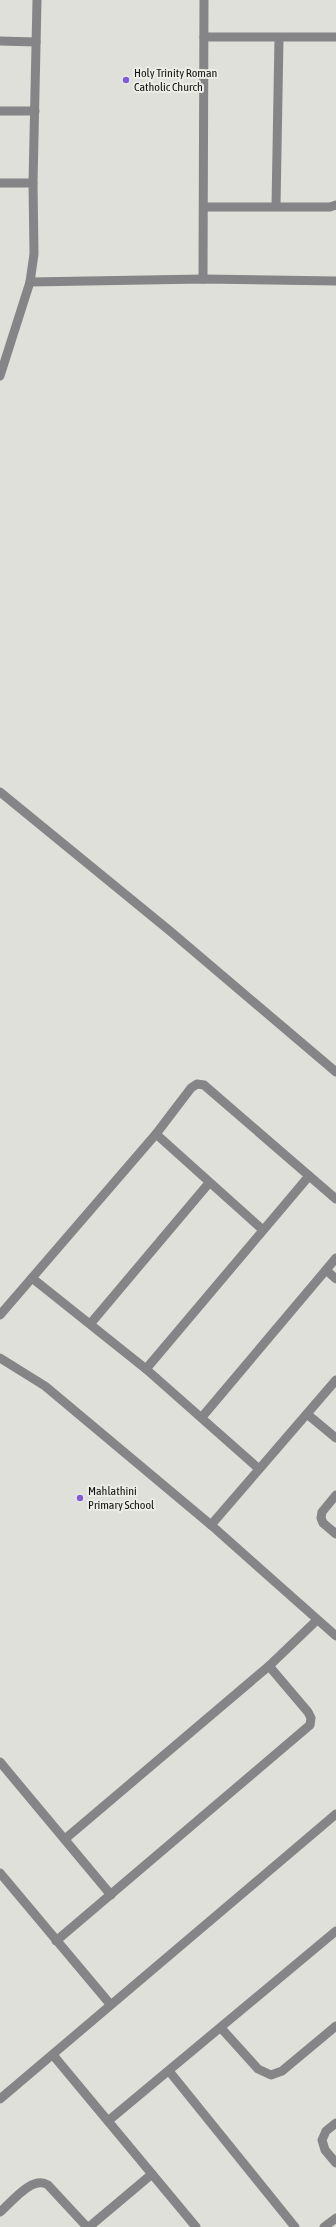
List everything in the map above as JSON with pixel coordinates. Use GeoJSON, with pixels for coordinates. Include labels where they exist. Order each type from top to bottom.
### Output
{"type":"FeatureCollection","features":[{"type":"Feature","properties":{"kind":"street"},"geometry":{"type":"LineString","coordinates":[[0,376],[30,282],[34,254],[33,183],[37,0]]}},
{"type":"Feature","properties":{"kind":"street"},"geometry":{"type":"LineString","coordinates":[[203,279],[204,0]]}},
{"type":"Feature","properties":{"kind":"street"},"geometry":{"type":"LineString","coordinates":[[204,37],[336,37]]}},
{"type":"Feature","properties":{"kind":"street"},"geometry":{"type":"LineString","coordinates":[[276,206],[279,38]]}},
{"type":"Feature","properties":{"kind":"street"},"geometry":{"type":"LineString","coordinates":[[0,41],[36,42]]}},
{"type":"Feature","properties":{"kind":"street"},"geometry":{"type":"LineString","coordinates":[[0,111],[35,111]]}},
{"type":"Feature","properties":{"kind":"street"},"geometry":{"type":"LineString","coordinates":[[0,183],[33,183]]}},
{"type":"Feature","properties":{"kind":"street"},"geometry":{"type":"LineString","coordinates":[[204,206],[330,207],[336,205]]}},
{"type":"Feature","properties":{"kind":"street"},"geometry":{"type":"LineString","coordinates":[[30,282],[203,279],[336,281]]}},
{"type":"Feature","properties":{"kind":"street"},"geometry":{"type":"LineString","coordinates":[[0,792],[170,931],[336,1072]]}},
{"type":"Feature","properties":{"kind":"street"},"geometry":{"type":"LineString","coordinates":[[0,1315],[156,1134],[191,1088],[197,1084],[204,1085],[336,1199]]}},
{"type":"Feature","properties":{"kind":"street"},"geometry":{"type":"LineString","coordinates":[[156,1134],[263,1230]]}},
{"type":"Feature","properties":{"kind":"street"},"geometry":{"type":"LineString","coordinates":[[146,1369],[309,1176]]}},
{"type":"Feature","properties":{"kind":"street"},"geometry":{"type":"LineString","coordinates":[[91,1324],[208,1182]]}},
{"type":"Feature","properties":{"kind":"street"},"geometry":{"type":"LineString","coordinates":[[202,1417],[336,1258]]}},
{"type":"Feature","properties":{"kind":"street"},"geometry":{"type":"LineString","coordinates":[[326,1270],[336,1279]]}},
{"type":"Feature","properties":{"kind":"street"},"geometry":{"type":"LineString","coordinates":[[32,1278],[146,1369],[259,1469]]}},
{"type":"Feature","properties":{"kind":"street"},"geometry":{"type":"LineString","coordinates":[[0,1358],[45,1386],[211,1525],[336,1636]]}},
{"type":"Feature","properties":{"kind":"street"},"geometry":{"type":"LineString","coordinates":[[211,1525],[336,1380]]}},
{"type":"Feature","properties":{"kind":"street"},"geometry":{"type":"LineString","coordinates":[[307,1414],[336,1438]]}},
{"type":"Feature","properties":{"kind":"street"},"geometry":{"type":"LineString","coordinates":[[336,1495],[322,1512],[320,1518],[323,1523],[336,1534]]}},
{"type":"Feature","properties":{"kind":"street"},"geometry":{"type":"LineString","coordinates":[[65,1839],[269,1666],[317,1620]]}},
{"type":"Feature","properties":{"kind":"street"},"geometry":{"type":"LineString","coordinates":[[56,1941],[112,1895],[310,1725],[311,1718],[308,1712],[269,1666]]}},
{"type":"Feature","properties":{"kind":"street"},"geometry":{"type":"LineString","coordinates":[[0,1762],[112,1895]]}},
{"type":"Feature","properties":{"kind":"street"},"geometry":{"type":"LineString","coordinates":[[0,2099],[53,2055],[110,2004],[336,1814]]}},
{"type":"Feature","properties":{"kind":"street"},"geometry":{"type":"LineString","coordinates":[[0,1873],[110,2004]]}},
{"type":"Feature","properties":{"kind":"street"},"geometry":{"type":"LineString","coordinates":[[108,2121],[169,2072],[336,1931]]}},
{"type":"Feature","properties":{"kind":"street"},"geometry":{"type":"LineString","coordinates":[[221,2028],[258,2069],[271,2075],[282,2071],[336,2026]]}},
{"type":"Feature","properties":{"kind":"street"},"geometry":{"type":"LineString","coordinates":[[53,2055],[196,2227]]}},
{"type":"Feature","properties":{"kind":"street"},"geometry":{"type":"LineString","coordinates":[[169,2072],[295,2227]]}},
{"type":"Feature","properties":{"kind":"street"},"geometry":{"type":"LineString","coordinates":[[336,2123],[326,2131],[322,2140],[325,2150],[336,2163]]}},
{"type":"Feature","properties":{"kind":"street"},"geometry":{"type":"LineString","coordinates":[[0,2212],[34,2183],[44,2182],[88,2227],[152,2174]]}},
{"type":"Feature","properties":{"kind":"street"},"geometry":{"type":"LineString","coordinates":[[324,2227],[336,2218]]}},
{"type":"Feature","properties":{"kind":"place","name":"Holy Trinity Roman Catholic Church"},"geometry":{"type":"Point","coordinates":[126,80]}},
{"type":"Feature","properties":{"kind":"place","name":"Mahlathini Primary School"},"geometry":{"type":"Point","coordinates":[80,1498]}}]}
